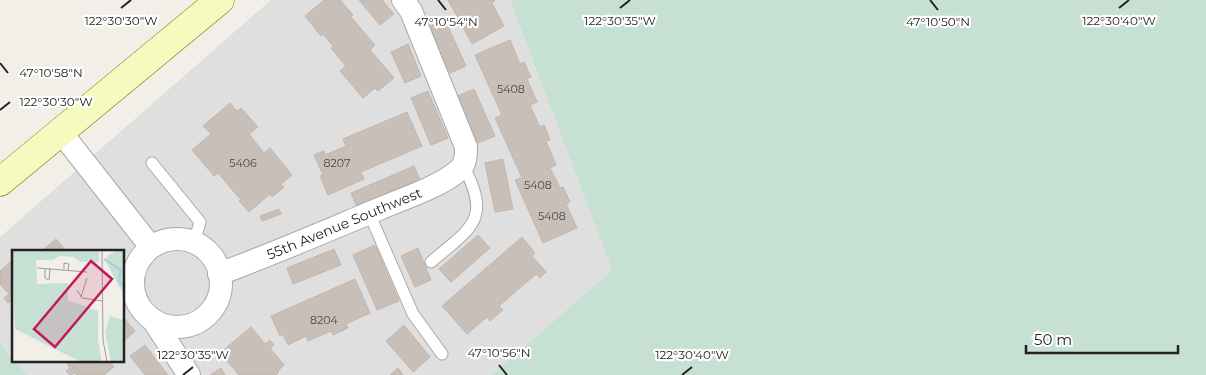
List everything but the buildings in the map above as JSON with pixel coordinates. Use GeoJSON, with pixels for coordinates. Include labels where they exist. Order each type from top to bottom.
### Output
{"type":"FeatureCollection","features":[{"type":"Feature","properties":{"kind":"main road"},"geometry":{"type":"LineString","coordinates":[[0,182],[220,0]]}},
{"type":"Feature","properties":{"kind":"street"},"geometry":{"type":"LineString","coordinates":[[403,0],[411,11],[466,147],[466,159],[463,165]]}},
{"type":"Feature","properties":{"kind":"street"},"geometry":{"type":"LineString","coordinates":[[60,131],[151,247]]}},
{"type":"Feature","properties":{"kind":"street","name":"55th Avenue Southwest"},"geometry":{"type":"LineString","coordinates":[[219,274],[447,179],[463,165]]}},
{"type":"Feature","properties":{"kind":"street"},"geometry":{"type":"LineString","coordinates":[[180,240],[194,243],[206,250],[214,261],[219,274],[220,288],[216,303],[208,315],[196,323],[181,327],[166,326],[153,320],[142,311],[135,298],[133,284],[135,270],[141,257],[151,247],[165,241],[180,240]]}},
{"type":"Feature","properties":{"kind":"street"},"geometry":{"type":"LineString","coordinates":[[153,320],[189,375]]}},
{"type":"Feature","properties":{"kind":"lane"},"geometry":{"type":"LineString","coordinates":[[152,162],[200,222],[194,243]]}},
{"type":"Feature","properties":{"kind":"lane"},"geometry":{"type":"LineString","coordinates":[[431,262],[467,232],[476,220],[477,202],[474,185],[463,165]]}},
{"type":"Feature","properties":{"kind":"lane"},"geometry":{"type":"LineString","coordinates":[[368,213],[413,314],[442,354]]}},
{"type":"Feature","properties":{"kind":"shaded area"},"geometry":{"type":"Polygon","coordinates":[[[271,0],[510,0],[612,270],[492,375],[27,375],[16,362],[125,362],[125,250],[12,250],[12,357],[0,343],[0,237],[271,0]]]}},
{"type":"Feature","properties":{"kind":"green space"},"geometry":{"type":"Polygon","coordinates":[[[510,0],[1206,0],[1206,375],[492,375],[612,270],[510,0]]]}},
{"type":"Feature","properties":{"kind":"green space"},"geometry":{"type":"Polygon","coordinates":[[[0,343],[12,357],[12,362],[16,362],[27,375],[0,375],[0,343]]]}}]}
